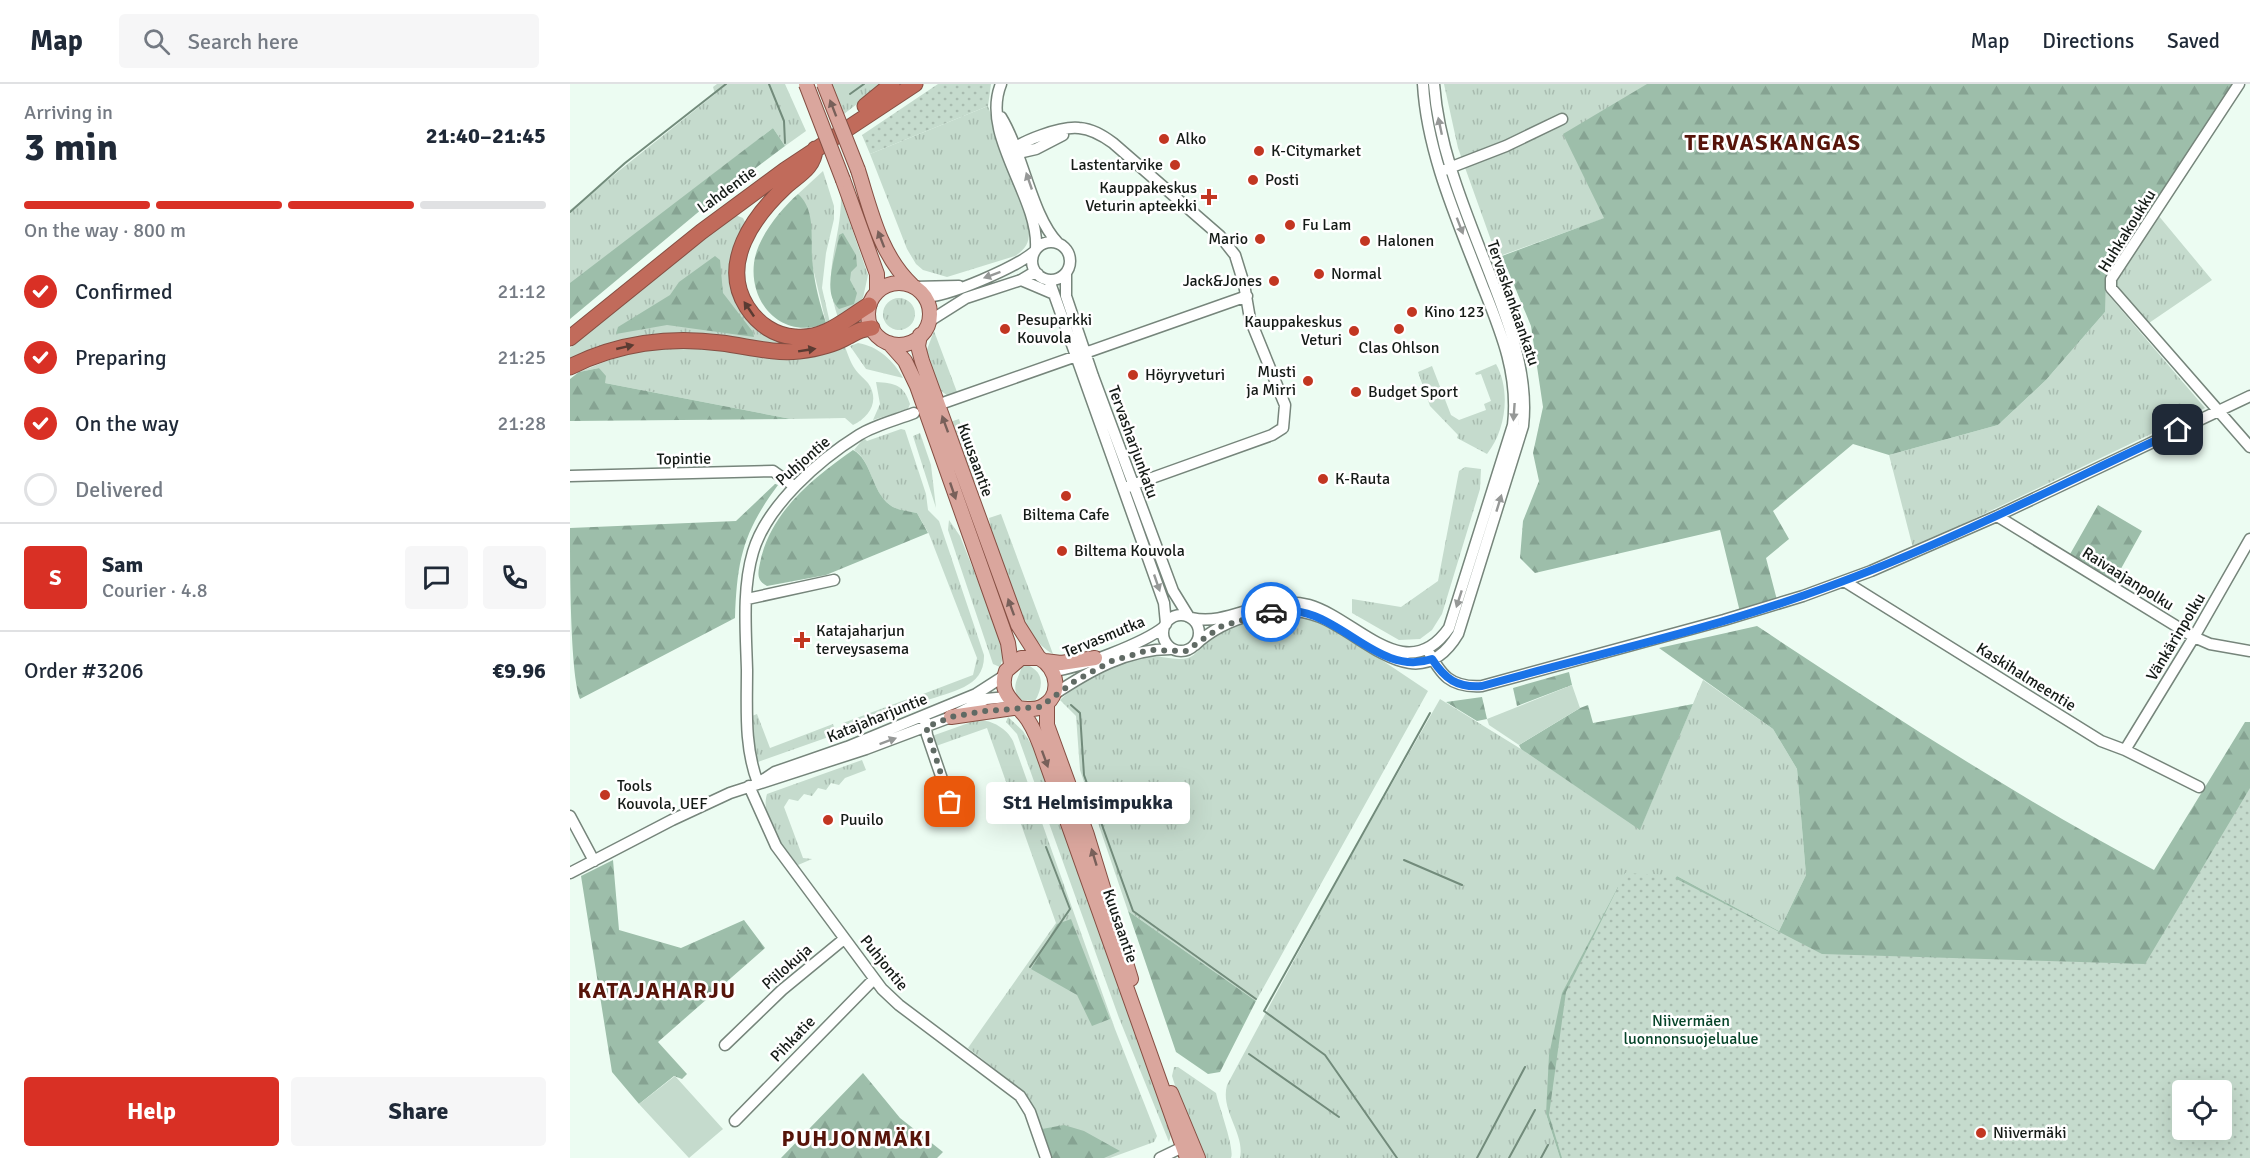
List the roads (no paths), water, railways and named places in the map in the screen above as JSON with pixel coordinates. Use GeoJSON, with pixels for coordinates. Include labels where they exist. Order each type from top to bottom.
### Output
{"type":"FeatureCollection","features":[{"type":"Feature","properties":{"kind":"highway"},"geometry":{"type":"LineString","coordinates":[[852,125],[860,110],[892,84]]}},
{"type":"Feature","properties":{"kind":"highway","name":"Lahdentie"},"geometry":{"type":"LineString","coordinates":[[570,338],[701,232],[816,149],[915,84]]}},
{"type":"Feature","properties":{"kind":"highway"},"geometry":{"type":"LineString","coordinates":[[816,149],[815,160],[773,198],[751,225],[744,240],[738,264],[740,292],[749,311],[762,324],[778,334],[797,338],[832,330],[873,298]]}},
{"type":"Feature","properties":{"kind":"highway"},"geometry":{"type":"LineString","coordinates":[[570,367],[613,350],[650,342],[704,341],[764,350],[797,352],[819,348],[848,337],[880,336]]}},
{"type":"Feature","properties":{"kind":"main road"},"geometry":{"type":"LineString","coordinates":[[806,84],[877,274],[868,317],[880,336],[906,344],[920,336],[928,322],[929,309],[924,297],[897,269],[885,249],[858,170],[824,84]]}},
{"type":"Feature","properties":{"kind":"main road"},"geometry":{"type":"LineString","coordinates":[[873,298],[894,283],[913,287]]}},
{"type":"Feature","properties":{"kind":"main road","name":"Kuusaantie"},"geometry":{"type":"LineString","coordinates":[[880,336],[905,361],[917,386],[1008,643],[1008,670]]}},
{"type":"Feature","properties":{"kind":"main road","name":"Kuusaantie"},"geometry":{"type":"LineString","coordinates":[[920,336],[918,346],[922,361],[1018,625],[1046,664]]}},
{"type":"Feature","properties":{"kind":"main road"},"geometry":{"type":"LineString","coordinates":[[1019,707],[1007,697],[1003,684],[1008,670],[1027,657],[1046,664],[1095,658]]}},
{"type":"Feature","properties":{"kind":"main road"},"geometry":{"type":"LineString","coordinates":[[951,717],[1019,707],[1033,709],[1050,699],[1056,683],[1046,664]]}},
{"type":"Feature","properties":{"kind":"main road","name":"Kuusaantie"},"geometry":{"type":"LineString","coordinates":[[1050,699],[1045,713],[1051,737],[1089,843],[1187,1150]]}},
{"type":"Feature","properties":{"kind":"main road","name":"Kuusaantie"},"geometry":{"type":"LineString","coordinates":[[1019,707],[1034,731],[1044,756],[1187,1150],[1198,1158]]}},
{"type":"Feature","properties":{"kind":"street"},"geometry":{"type":"LineString","coordinates":[[928,322],[966,298],[1020,280],[1030,274],[1038,274],[1049,280],[1066,273],[1070,256],[1044,226],[998,111],[1001,84]]}},
{"type":"Feature","properties":{"kind":"street","name":"Tervaskankaankatu"},"geometry":{"type":"LineString","coordinates":[[1422,84],[1426,116],[1508,325],[1523,378],[1525,410],[1519,442],[1458,634],[1447,649],[1430,654]]}},
{"type":"Feature","properties":{"kind":"street","name":"Tervaskankaankatu"},"geometry":{"type":"LineString","coordinates":[[1434,84],[1446,169]]}},
{"type":"Feature","properties":{"kind":"street","name":"Huhkakoukku"},"geometry":{"type":"LineString","coordinates":[[2239,84],[2111,279],[2111,288],[2250,447]]}},
{"type":"Feature","properties":{"kind":"street"},"geometry":{"type":"LineString","coordinates":[[1446,169],[1506,146],[1562,119]]}},
{"type":"Feature","properties":{"kind":"street"},"geometry":{"type":"LineString","coordinates":[[1014,151],[1073,132],[1088,130],[1103,135],[1220,236],[1235,255],[1247,296],[1250,319],[1285,405],[1283,428],[1272,435],[1129,486]]}},
{"type":"Feature","properties":{"kind":"street"},"geometry":{"type":"LineString","coordinates":[[1014,151],[1031,219],[1036,250],[1032,263],[1038,274]]}},
{"type":"Feature","properties":{"kind":"street"},"geometry":{"type":"LineString","coordinates":[[924,297],[942,296],[1018,265],[1046,242],[1058,243]]}},
{"type":"Feature","properties":{"kind":"street","name":"Tervasharjunkatu"},"geometry":{"type":"LineString","coordinates":[[1066,273],[1066,296],[1081,356]]}},
{"type":"Feature","properties":{"kind":"street"},"geometry":{"type":"LineString","coordinates":[[1020,280],[1054,294]]}},
{"type":"Feature","properties":{"kind":"street","name":"Tervasharjunkatu"},"geometry":{"type":"LineString","coordinates":[[1049,280],[1081,356],[1129,486],[1173,591],[1190,618]]}},
{"type":"Feature","properties":{"kind":"street"},"geometry":{"type":"LineString","coordinates":[[913,287],[965,285]]}},
{"type":"Feature","properties":{"kind":"street"},"geometry":{"type":"LineString","coordinates":[[943,403],[1247,296]]}},
{"type":"Feature","properties":{"kind":"street"},"geometry":{"type":"LineString","coordinates":[[1430,654],[1418,663],[1396,661],[1321,617],[1294,610],[1278,610],[1239,620],[1213,631],[1195,645],[1181,652],[1171,649],[1164,639],[1165,625],[1174,616],[1212,620],[1265,605],[1293,602],[1330,613],[1391,651],[1430,654],[1452,682],[1461,686],[1482,686],[1724,620],[1844,581],[1997,516],[2250,396]]}},
{"type":"Feature","properties":{"kind":"street","name":"Puhjontie"},"geometry":{"type":"LineString","coordinates":[[914,413],[858,435],[794,486],[776,507],[757,540],[750,562],[747,599],[748,754],[753,784],[776,846],[874,979],[899,1005],[1020,1096],[1030,1112],[1046,1158]]}},
{"type":"Feature","properties":{"kind":"street","name":"Topintie"},"geometry":{"type":"LineString","coordinates":[[570,476],[773,471],[794,486]]}},
{"type":"Feature","properties":{"kind":"street","name":"Tervasharjunkatu"},"geometry":{"type":"LineString","coordinates":[[1129,486],[1164,603],[1165,625]]}},
{"type":"Feature","properties":{"kind":"street","name":"Raivaajanpolku"},"geometry":{"type":"LineString","coordinates":[[1997,516],[2194,637],[2221,647],[2250,651]]}},
{"type":"Feature","properties":{"kind":"street","name":"Vänkärinpolku"},"geometry":{"type":"LineString","coordinates":[[2125,750],[2250,539]]}},
{"type":"Feature","properties":{"kind":"street"},"geometry":{"type":"LineString","coordinates":[[747,599],[834,580]]}},
{"type":"Feature","properties":{"kind":"street","name":"Kaskihalmeentie"},"geometry":{"type":"LineString","coordinates":[[1844,581],[2101,741],[2125,750],[2199,787]]}},
{"type":"Feature","properties":{"kind":"street"},"geometry":{"type":"LineString","coordinates":[[1190,618],[1199,630],[1195,645]]}},
{"type":"Feature","properties":{"kind":"street","name":"Tervasmutka"},"geometry":{"type":"LineString","coordinates":[[1095,658],[1145,639],[1165,625]]}},
{"type":"Feature","properties":{"kind":"street","name":"Tervasmutka"},"geometry":{"type":"LineString","coordinates":[[1050,699],[1112,661],[1140,652],[1171,649]]}},
{"type":"Feature","properties":{"kind":"street","name":"Katajaharjuntie"},"geometry":{"type":"LineString","coordinates":[[753,784],[777,780],[925,721],[976,694],[1008,670]]}},
{"type":"Feature","properties":{"kind":"street","name":"Katajaharjuntie"},"geometry":{"type":"LineString","coordinates":[[570,873],[672,820],[775,772],[925,721],[951,717],[986,699],[1007,697]]}},
{"type":"Feature","properties":{"kind":"street"},"geometry":{"type":"LineString","coordinates":[[925,721],[955,816]]}},
{"type":"Feature","properties":{"kind":"street"},"geometry":{"type":"LineString","coordinates":[[570,816],[594,861]]}},
{"type":"Feature","properties":{"kind":"street","name":"Piilokuja"},"geometry":{"type":"LineString","coordinates":[[725,1045],[782,990],[844,939]]}},
{"type":"Feature","properties":{"kind":"street","name":"Pihkatie"},"geometry":{"type":"LineString","coordinates":[[735,1121],[874,979]]}},
{"type":"Feature","properties":{"kind":"street"},"geometry":{"type":"LineString","coordinates":[[1160,1158],[1187,1150]]}},
{"type":"Feature","properties":{"kind":"waterway"},"geometry":{"type":"LineString","coordinates":[[570,212],[625,163],[726,84]]}},
{"type":"Feature","properties":{"kind":"waterway"},"geometry":{"type":"LineString","coordinates":[[769,84],[784,121],[785,143]]}},
{"type":"Feature","properties":{"kind":"waterway"},"geometry":{"type":"LineString","coordinates":[[850,94],[864,84]]}},
{"type":"Feature","properties":{"kind":"waterway"},"geometry":{"type":"LineString","coordinates":[[1071,705],[1080,713],[1084,775],[1133,911],[1256,999]]}},
{"type":"Feature","properties":{"kind":"waterway"},"geometry":{"type":"LineString","coordinates":[[1397,1158],[1325,1055],[1264,1011],[1430,713]]}},
{"type":"Feature","properties":{"kind":"waterway"},"geometry":{"type":"LineString","coordinates":[[1030,967],[1070,909],[1046,847]]}},
{"type":"Feature","properties":{"kind":"waterway"},"geometry":{"type":"LineString","coordinates":[[1404,860],[1462,885]]}},
{"type":"Feature","properties":{"kind":"waterway"},"geometry":{"type":"LineString","coordinates":[[1249,1054],[1339,1117]]}},
{"type":"Feature","properties":{"kind":"waterway"},"geometry":{"type":"LineString","coordinates":[[1477,1158],[1525,1067]]}},
{"type":"Feature","properties":{"kind":"waterway"},"geometry":{"type":"LineString","coordinates":[[1509,1158],[1535,1110]]}},
{"type":"Feature","properties":{"kind":"waterway"},"geometry":{"type":"LineString","coordinates":[[1541,1158],[1548,1145]]}},
{"type":"Feature","properties":{"kind":"place","name":"Alko"},"geometry":{"type":"Point","coordinates":[1164,139]}},
{"type":"Feature","properties":{"kind":"place","name":"K-Citymarket"},"geometry":{"type":"Point","coordinates":[1259,151]}},
{"type":"Feature","properties":{"kind":"place","name":"Lastentarvike"},"geometry":{"type":"Point","coordinates":[1175,165]}},
{"type":"Feature","properties":{"kind":"place","name":"Posti"},"geometry":{"type":"Point","coordinates":[1253,180]}},
{"type":"Feature","properties":{"kind":"place","name":"Kauppakeskus Veturin apteekki"},"geometry":{"type":"Point","coordinates":[1209,197]}},
{"type":"Feature","properties":{"kind":"place","name":"Fu Lam"},"geometry":{"type":"Point","coordinates":[1290,225]}},
{"type":"Feature","properties":{"kind":"place","name":"Mario"},"geometry":{"type":"Point","coordinates":[1260,239]}},
{"type":"Feature","properties":{"kind":"place","name":"Halonen"},"geometry":{"type":"Point","coordinates":[1365,241]}},
{"type":"Feature","properties":{"kind":"place","name":"Normal"},"geometry":{"type":"Point","coordinates":[1319,274]}},
{"type":"Feature","properties":{"kind":"place","name":"Jack&Jones"},"geometry":{"type":"Point","coordinates":[1274,281]}},
{"type":"Feature","properties":{"kind":"place","name":"Kino 123"},"geometry":{"type":"Point","coordinates":[1412,312]}},
{"type":"Feature","properties":{"kind":"place","name":"Pesuparkki Kouvola"},"geometry":{"type":"Point","coordinates":[1005,329]}},
{"type":"Feature","properties":{"kind":"place","name":"Clas Ohlson"},"geometry":{"type":"Point","coordinates":[1399,329]}},
{"type":"Feature","properties":{"kind":"place","name":"Kauppakeskus Veturi"},"geometry":{"type":"Point","coordinates":[1354,331]}},
{"type":"Feature","properties":{"kind":"place","name":"Höyryveturi"},"geometry":{"type":"Point","coordinates":[1133,375]}},
{"type":"Feature","properties":{"kind":"place","name":"Musti ja Mirri"},"geometry":{"type":"Point","coordinates":[1308,381]}},
{"type":"Feature","properties":{"kind":"place","name":"Budget Sport"},"geometry":{"type":"Point","coordinates":[1356,392]}},
{"type":"Feature","properties":{"kind":"place","name":"K-Rauta"},"geometry":{"type":"Point","coordinates":[1323,479]}},
{"type":"Feature","properties":{"kind":"place","name":"Biltema Cafe"},"geometry":{"type":"Point","coordinates":[1066,496]}},
{"type":"Feature","properties":{"kind":"place","name":"Biltema Kouvola"},"geometry":{"type":"Point","coordinates":[1062,551]}},
{"type":"Feature","properties":{"kind":"place","name":"Katajaharjun terveysasema"},"geometry":{"type":"Point","coordinates":[802,640]}},
{"type":"Feature","properties":{"kind":"place","name":"Tools Kouvola, UEF"},"geometry":{"type":"Point","coordinates":[605,795]}},
{"type":"Feature","properties":{"kind":"place","name":"St1 Helmisimpukka"},"geometry":{"type":"Point","coordinates":[950,802]}},
{"type":"Feature","properties":{"kind":"place","name":"Puuilo"},"geometry":{"type":"Point","coordinates":[828,820]}},
{"type":"Feature","properties":{"kind":"place","name":"Niivermäki"},"geometry":{"type":"Point","coordinates":[1981,1133]}},
{"type":"Feature","properties":{"kind":"district","name":"TERVASKANGAS"},"geometry":{"type":"Point","coordinates":[1773,142]}},
{"type":"Feature","properties":{"kind":"district","name":"KATAJAHARJU"},"geometry":{"type":"Point","coordinates":[657,990]}},
{"type":"Feature","properties":{"kind":"district","name":"PUHJONMÄKI"},"geometry":{"type":"Point","coordinates":[857,1138]}},
{"type":"Feature","properties":{"kind":"park label","name":"Niivermäen luonnonsuojelualue"},"geometry":{"type":"Point","coordinates":[1691,1030]}}]}
